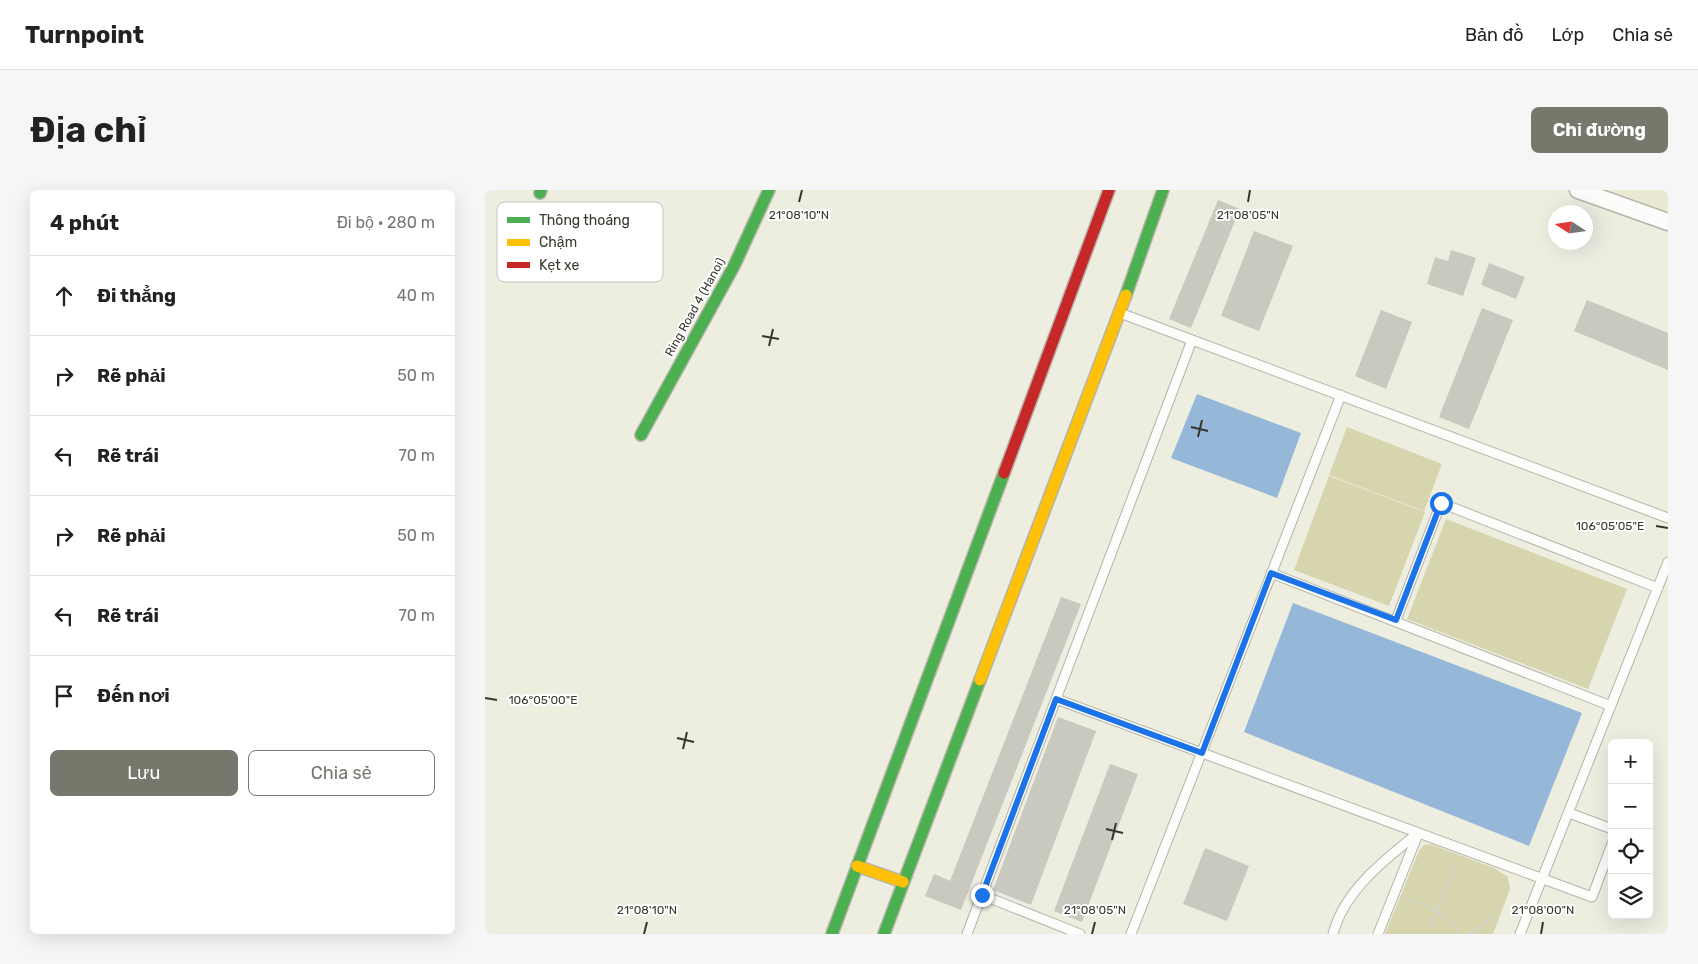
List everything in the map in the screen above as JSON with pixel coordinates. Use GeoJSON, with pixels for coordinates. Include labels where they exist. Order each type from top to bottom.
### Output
{"type":"FeatureCollection","features":[{"type":"Feature","properties":{"kind":"street","name":"Ring Road 4 (Hanoi)"},"geometry":{"type":"LineString","coordinates":[[641,434],[734,266],[769,190]]}},
{"type":"Feature","properties":{"kind":"street"},"geometry":{"type":"LineString","coordinates":[[832,934],[1109,190]]}},
{"type":"Feature","properties":{"kind":"street"},"geometry":{"type":"LineString","coordinates":[[884,934],[1120,313],[1163,190]]}},
{"type":"Feature","properties":{"kind":"street"},"geometry":{"type":"LineString","coordinates":[[1578,190],[1668,222]]}},
{"type":"Feature","properties":{"kind":"street"},"geometry":{"type":"LineString","coordinates":[[857,866],[903,882]]}},
{"type":"Feature","properties":{"kind":"lane"},"geometry":{"type":"LineString","coordinates":[[1120,313],[1668,518]]}},
{"type":"Feature","properties":{"kind":"lane"},"geometry":{"type":"LineString","coordinates":[[967,934],[1192,340]]}},
{"type":"Feature","properties":{"kind":"lane"},"geometry":{"type":"LineString","coordinates":[[1131,934],[1341,396]]}},
{"type":"Feature","properties":{"kind":"lane"},"geometry":{"type":"LineString","coordinates":[[1396,620],[1441,503],[1658,588]]}},
{"type":"Feature","properties":{"kind":"lane"},"geometry":{"type":"LineString","coordinates":[[1520,934],[1668,562]]}},
{"type":"Feature","properties":{"kind":"lane"},"geometry":{"type":"LineString","coordinates":[[1271,573],[1396,620],[1611,706]]}},
{"type":"Feature","properties":{"kind":"lane"},"geometry":{"type":"LineString","coordinates":[[1056,699],[1591,897],[1608,854]]}},
{"type":"Feature","properties":{"kind":"lane"},"geometry":{"type":"LineString","coordinates":[[1569,813],[1608,828]]}},
{"type":"Feature","properties":{"kind":"lane"},"geometry":{"type":"LineString","coordinates":[[1333,934],[1345,904],[1361,885],[1418,833]]}},
{"type":"Feature","properties":{"kind":"lane"},"geometry":{"type":"LineString","coordinates":[[1378,934],[1418,833]]}},
{"type":"Feature","properties":{"kind":"lane"},"geometry":{"type":"LineString","coordinates":[[982,895],[1080,934]]}},
{"type":"Feature","properties":{"kind":"path"},"geometry":{"type":"LineString","coordinates":[[1431,924],[1456,862]]}},
{"type":"Feature","properties":{"kind":"path"},"geometry":{"type":"LineString","coordinates":[[1405,898],[1436,911],[1453,922],[1460,934]]}},
{"type":"Feature","properties":{"kind":"path"},"geometry":{"type":"LineString","coordinates":[[1469,934],[1494,917]]}},
{"type":"Feature","properties":{"kind":"shaded area"},"geometry":{"type":"Polygon","coordinates":[[[1583,190],[1668,190],[1668,219],[1583,190]]]}},
{"type":"Feature","properties":{"kind":"green space"},"geometry":{"type":"Polygon","coordinates":[[[1347,427],[1442,464],[1424,511],[1329,475],[1347,427]]]}},
{"type":"Feature","properties":{"kind":"green space"},"geometry":{"type":"Polygon","coordinates":[[[1329,476],[1425,512],[1389,606],[1294,570],[1329,476]]]}},
{"type":"Feature","properties":{"kind":"green space"},"geometry":{"type":"Polygon","coordinates":[[[1446,519],[1627,589],[1588,689],[1407,619],[1446,519]]]}},
{"type":"Feature","properties":{"kind":"green space"},"geometry":{"type":"Polygon","coordinates":[[[1430,844],[1494,868],[1508,877],[1510,889],[1493,934],[1385,934],[1419,851],[1424,845],[1430,844]]]}},
{"type":"Feature","properties":{"kind":"water"},"geometry":{"type":"Polygon","coordinates":[[[1197,394],[1301,433],[1277,498],[1171,458],[1197,394]]]}},
{"type":"Feature","properties":{"kind":"water"},"geometry":{"type":"Polygon","coordinates":[[[1293,603],[1582,713],[1529,846],[1244,732],[1293,603]]]}},
{"type":"Feature","properties":{"kind":"building"},"geometry":{"type":"Polygon","coordinates":[[[1218,200],[1240,209],[1191,328],[1169,319],[1218,200]]]}},
{"type":"Feature","properties":{"kind":"building"},"geometry":{"type":"Polygon","coordinates":[[[1254,231],[1293,246],[1259,331],[1221,316],[1254,231]]]}},
{"type":"Feature","properties":{"kind":"building"},"geometry":{"type":"Polygon","coordinates":[[[1451,250],[1476,258],[1463,296],[1427,284],[1435,257],[1448,261],[1451,250]]]}},
{"type":"Feature","properties":{"kind":"building"},"geometry":{"type":"Polygon","coordinates":[[[1489,263],[1525,277],[1516,299],[1481,285],[1489,263]]]}},
{"type":"Feature","properties":{"kind":"building"},"geometry":{"type":"Polygon","coordinates":[[[1587,300],[1668,333],[1668,370],[1574,331],[1587,300]]]}},
{"type":"Feature","properties":{"kind":"building"},"geometry":{"type":"Polygon","coordinates":[[[1482,308],[1513,320],[1469,429],[1439,417],[1482,308]]]}},
{"type":"Feature","properties":{"kind":"building"},"geometry":{"type":"Polygon","coordinates":[[[1381,310],[1412,322],[1386,389],[1355,376],[1381,310]]]}},
{"type":"Feature","properties":{"kind":"building"},"geometry":{"type":"Polygon","coordinates":[[[1061,597],[1081,604],[961,910],[925,896],[934,874],[950,881],[1061,597]]]}},
{"type":"Feature","properties":{"kind":"building"},"geometry":{"type":"Polygon","coordinates":[[[1058,717],[1096,731],[1031,905],[993,890],[1058,717]]]}},
{"type":"Feature","properties":{"kind":"building"},"geometry":{"type":"Polygon","coordinates":[[[1110,764],[1138,774],[1082,922],[1054,911],[1110,764]]]}},
{"type":"Feature","properties":{"kind":"building"},"geometry":{"type":"Polygon","coordinates":[[[1205,848],[1249,866],[1227,921],[1183,904],[1205,848]]]}},
{"type":"Feature","properties":{"kind":"traffic: fast"},"geometry":{"type":"LineString","coordinates":[[641,435],[734,266],[769,190]]}},
{"type":"Feature","properties":{"kind":"traffic: fast"},"geometry":{"type":"LineString","coordinates":[[1126,295],[1163,190]]}},
{"type":"Feature","properties":{"kind":"traffic: fast"},"geometry":{"type":"LineString","coordinates":[[832,934],[1004,473]]}},
{"type":"Feature","properties":{"kind":"traffic: fast"},"geometry":{"type":"LineString","coordinates":[[884,934],[980,680]]}},
{"type":"Feature","properties":{"kind":"traffic: slow"},"geometry":{"type":"LineString","coordinates":[[980,680],[1126,295]]}},
{"type":"Feature","properties":{"kind":"traffic: slow"},"geometry":{"type":"LineString","coordinates":[[857,866],[903,882]]}},
{"type":"Feature","properties":{"kind":"traffic: jam"},"geometry":{"type":"LineString","coordinates":[[1004,473],[1109,190]]}},
{"type":"Feature","properties":{"kind":"route"},"geometry":{"type":"LineString","coordinates":[[982,895],[1056,699],[1202,753],[1271,573],[1396,620],[1441,503]]}}]}
